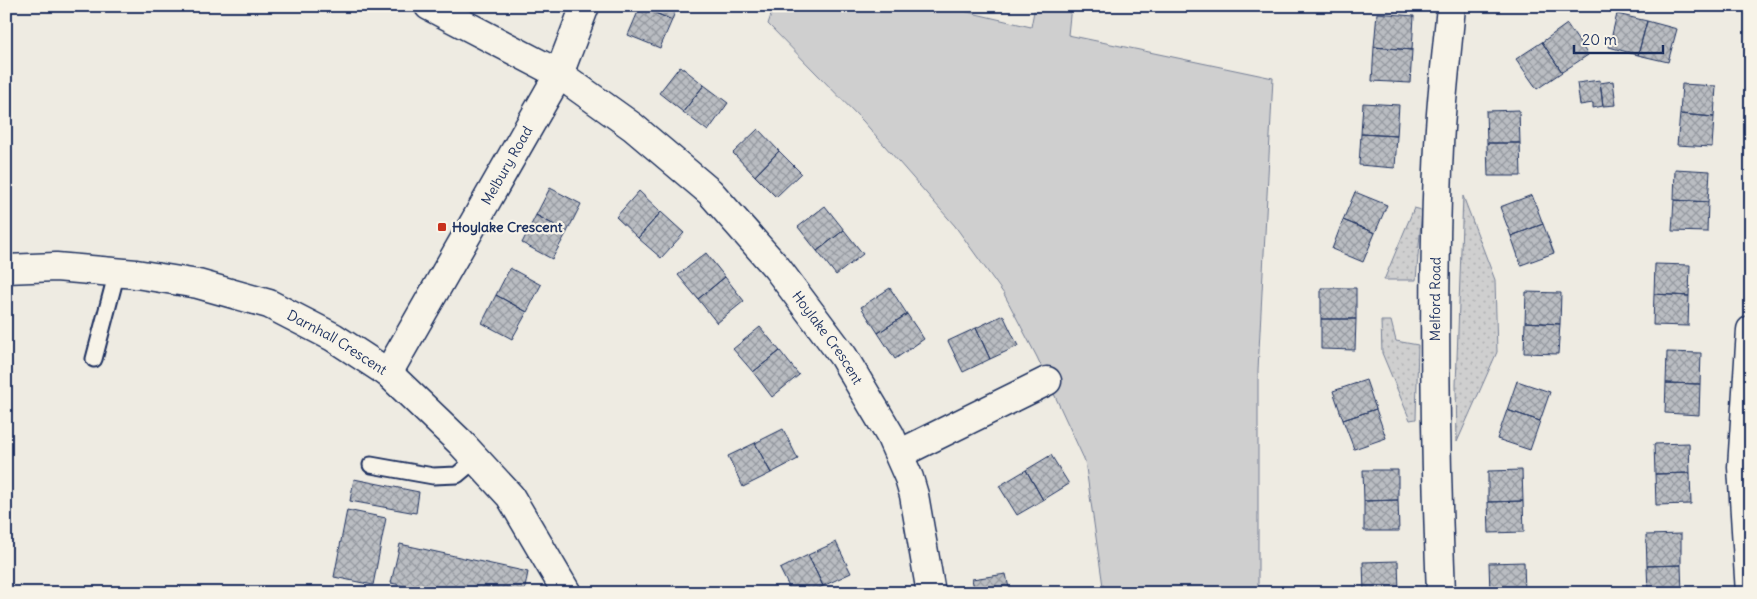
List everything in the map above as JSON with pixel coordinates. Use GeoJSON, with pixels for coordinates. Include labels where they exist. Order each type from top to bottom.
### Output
{"type":"FeatureCollection","features":[{"type":"Feature","properties":{"kind":"street","name":"Hoylake Crescent"},"geometry":{"type":"LineString","coordinates":[[429,6],[559,74],[633,126],[710,192],[777,268],[843,356],[890,435],[899,454],[914,495],[930,593]]}},
{"type":"Feature","properties":{"kind":"street","name":"Melbury Road"},"geometry":{"type":"LineString","coordinates":[[388,372],[559,74],[585,6]]}},
{"type":"Feature","properties":{"kind":"street","name":"Melford Road"},"geometry":{"type":"LineString","coordinates":[[1441,593],[1437,503],[1435,294],[1439,145],[1451,6]]}},
{"type":"Feature","properties":{"kind":"street","name":"Darnhall Crescent"},"geometry":{"type":"LineString","coordinates":[[6,270],[56,267],[117,272],[198,284],[269,304],[333,337],[388,372],[476,459],[510,496],[566,593]]}},
{"type":"Feature","properties":{"kind":"street"},"geometry":{"type":"LineString","coordinates":[[1750,593],[1742,467],[1751,330]]}},
{"type":"Feature","properties":{"kind":"street"},"geometry":{"type":"LineString","coordinates":[[899,454],[1047,382]]}},
{"type":"Feature","properties":{"kind":"lane"},"geometry":{"type":"LineString","coordinates":[[94,359],[117,272]]}},
{"type":"Feature","properties":{"kind":"lane"},"geometry":{"type":"LineString","coordinates":[[371,464],[433,476],[457,475],[476,459]]}},
{"type":"Feature","properties":{"kind":"shaded area"},"geometry":{"type":"Polygon","coordinates":[[[774,6],[942,6],[1031,27],[1035,6],[1071,6],[1068,35],[1273,78],[1258,370],[1258,593],[1104,593],[1085,461],[1037,357],[1004,294],[955,226],[863,121],[768,24],[774,6]]]}},
{"type":"Feature","properties":{"kind":"shaded area"},"geometry":{"type":"Polygon","coordinates":[[[1463,196],[1495,280],[1497,352],[1457,442],[1456,385],[1463,196]]]}},
{"type":"Feature","properties":{"kind":"shaded area"},"geometry":{"type":"Polygon","coordinates":[[[1414,208],[1422,210],[1416,280],[1384,280],[1414,208]]]}},
{"type":"Feature","properties":{"kind":"shaded area"},"geometry":{"type":"Polygon","coordinates":[[[1381,321],[1391,321],[1396,341],[1418,345],[1416,419],[1410,420],[1382,353],[1381,321]]]}},
{"type":"Feature","properties":{"kind":"building"},"geometry":{"type":"Polygon","coordinates":[[[640,6],[677,6],[672,20],[640,6]]]}},
{"type":"Feature","properties":{"kind":"building"},"geometry":{"type":"Polygon","coordinates":[[[640,7],[672,20],[660,48],[628,35],[640,7]]]}},
{"type":"Feature","properties":{"kind":"building"},"geometry":{"type":"Polygon","coordinates":[[[1377,13],[1414,16],[1412,50],[1374,47],[1377,13]]]}},
{"type":"Feature","properties":{"kind":"building"},"geometry":{"type":"Polygon","coordinates":[[[1617,14],[1647,21],[1638,55],[1609,47],[1617,14]]]}},
{"type":"Feature","properties":{"kind":"building"},"geometry":{"type":"Polygon","coordinates":[[[1647,21],[1677,29],[1668,62],[1638,55],[1647,21]]]}},
{"type":"Feature","properties":{"kind":"building"},"geometry":{"type":"Polygon","coordinates":[[[1567,24],[1588,55],[1562,72],[1542,42],[1567,24]]]}},
{"type":"Feature","properties":{"kind":"building"},"geometry":{"type":"Polygon","coordinates":[[[1542,42],[1562,72],[1537,89],[1516,59],[1542,42]]]}},
{"type":"Feature","properties":{"kind":"building"},"geometry":{"type":"Polygon","coordinates":[[[1374,47],[1412,50],[1410,83],[1372,81],[1374,47]]]}},
{"type":"Feature","properties":{"kind":"building"},"geometry":{"type":"Polygon","coordinates":[[[680,66],[704,85],[683,112],[659,93],[680,66]]]}},
{"type":"Feature","properties":{"kind":"building"},"geometry":{"type":"Polygon","coordinates":[[[1600,80],[1603,106],[1593,108],[1593,103],[1580,105],[1577,83],[1600,80]]]}},
{"type":"Feature","properties":{"kind":"building"},"geometry":{"type":"Polygon","coordinates":[[[1613,81],[1616,105],[1603,106],[1600,83],[1613,81]]]}},
{"type":"Feature","properties":{"kind":"building"},"geometry":{"type":"Polygon","coordinates":[[[1682,84],[1716,86],[1714,117],[1680,114],[1682,84]]]}},
{"type":"Feature","properties":{"kind":"building"},"geometry":{"type":"Polygon","coordinates":[[[704,85],[728,103],[708,131],[683,112],[704,85]]]}},
{"type":"Feature","properties":{"kind":"building"},"geometry":{"type":"Polygon","coordinates":[[[1363,103],[1399,105],[1397,136],[1361,134],[1363,103]]]}},
{"type":"Feature","properties":{"kind":"building"},"geometry":{"type":"Polygon","coordinates":[[[1519,110],[1520,143],[1487,143],[1486,111],[1519,110]]]}},
{"type":"Feature","properties":{"kind":"building"},"geometry":{"type":"Polygon","coordinates":[[[1680,114],[1714,117],[1712,147],[1677,145],[1680,114]]]}},
{"type":"Feature","properties":{"kind":"building"},"geometry":{"type":"Polygon","coordinates":[[[758,129],[779,151],[755,176],[733,153],[758,129]]]}},
{"type":"Feature","properties":{"kind":"building"},"geometry":{"type":"Polygon","coordinates":[[[1361,134],[1397,136],[1395,168],[1359,165],[1361,134]]]}},
{"type":"Feature","properties":{"kind":"building"},"geometry":{"type":"Polygon","coordinates":[[[1487,143],[1520,143],[1521,176],[1488,176],[1487,143]]]}},
{"type":"Feature","properties":{"kind":"building"},"geometry":{"type":"Polygon","coordinates":[[[779,151],[801,173],[776,197],[755,176],[779,151]]]}},
{"type":"Feature","properties":{"kind":"building"},"geometry":{"type":"Polygon","coordinates":[[[1675,169],[1710,171],[1708,202],[1674,200],[1675,169]]]}},
{"type":"Feature","properties":{"kind":"building"},"geometry":{"type":"Polygon","coordinates":[[[550,188],[581,204],[567,232],[536,215],[550,188]]]}},
{"type":"Feature","properties":{"kind":"building"},"geometry":{"type":"Polygon","coordinates":[[[639,191],[661,212],[638,238],[616,217],[639,191]]]}},
{"type":"Feature","properties":{"kind":"building"},"geometry":{"type":"Polygon","coordinates":[[[1355,192],[1387,205],[1375,233],[1343,220],[1355,192]]]}},
{"type":"Feature","properties":{"kind":"building"},"geometry":{"type":"Polygon","coordinates":[[[1532,195],[1543,224],[1511,236],[1500,207],[1532,195]]]}},
{"type":"Feature","properties":{"kind":"building"},"geometry":{"type":"Polygon","coordinates":[[[1674,200],[1708,202],[1707,232],[1672,231],[1674,200]]]}},
{"type":"Feature","properties":{"kind":"building"},"geometry":{"type":"Polygon","coordinates":[[[825,206],[844,230],[817,251],[798,227],[825,206]]]}},
{"type":"Feature","properties":{"kind":"building"},"geometry":{"type":"Polygon","coordinates":[[[661,212],[684,233],[661,258],[638,238],[661,212]]]}},
{"type":"Feature","properties":{"kind":"building"},"geometry":{"type":"Polygon","coordinates":[[[536,215],[567,232],[552,259],[522,243],[536,215]]]}},
{"type":"Feature","properties":{"kind":"building"},"geometry":{"type":"Polygon","coordinates":[[[1343,220],[1375,233],[1363,262],[1332,249],[1343,220]]]}},
{"type":"Feature","properties":{"kind":"building"},"geometry":{"type":"Polygon","coordinates":[[[1543,224],[1554,253],[1521,265],[1511,236],[1543,224]]]}},
{"type":"Feature","properties":{"kind":"building"},"geometry":{"type":"Polygon","coordinates":[[[844,230],[863,254],[836,275],[817,251],[844,230]]]}},
{"type":"Feature","properties":{"kind":"building"},"geometry":{"type":"Polygon","coordinates":[[[706,253],[725,277],[698,299],[678,275],[706,253]]]}},
{"type":"Feature","properties":{"kind":"building"},"geometry":{"type":"Polygon","coordinates":[[[1655,264],[1690,265],[1689,296],[1654,294],[1655,264]]]}},
{"type":"Feature","properties":{"kind":"building"},"geometry":{"type":"Polygon","coordinates":[[[510,268],[541,285],[527,312],[496,295],[510,268]]]}},
{"type":"Feature","properties":{"kind":"building"},"geometry":{"type":"Polygon","coordinates":[[[725,277],[744,301],[717,323],[698,299],[725,277]]]}},
{"type":"Feature","properties":{"kind":"building"},"geometry":{"type":"Polygon","coordinates":[[[890,288],[907,314],[878,333],[861,307],[890,288]]]}},
{"type":"Feature","properties":{"kind":"building"},"geometry":{"type":"Polygon","coordinates":[[[1321,288],[1356,288],[1356,319],[1321,319],[1321,288]]]}},
{"type":"Feature","properties":{"kind":"building"},"geometry":{"type":"Polygon","coordinates":[[[1526,292],[1561,293],[1560,324],[1525,322],[1526,292]]]}},
{"type":"Feature","properties":{"kind":"building"},"geometry":{"type":"Polygon","coordinates":[[[1654,294],[1689,296],[1688,326],[1653,325],[1654,294]]]}},
{"type":"Feature","properties":{"kind":"building"},"geometry":{"type":"Polygon","coordinates":[[[496,295],[527,312],[512,339],[482,323],[496,295]]]}},
{"type":"Feature","properties":{"kind":"building"},"geometry":{"type":"Polygon","coordinates":[[[907,314],[924,339],[895,359],[878,333],[907,314]]]}},
{"type":"Feature","properties":{"kind":"building"},"geometry":{"type":"Polygon","coordinates":[[[1003,315],[1018,346],[990,359],[976,328],[1003,315]]]}},
{"type":"Feature","properties":{"kind":"building"},"geometry":{"type":"Polygon","coordinates":[[[1321,319],[1356,319],[1355,350],[1321,349],[1321,319]]]}},
{"type":"Feature","properties":{"kind":"building"},"geometry":{"type":"Polygon","coordinates":[[[1525,322],[1560,324],[1558,354],[1524,353],[1525,322]]]}},
{"type":"Feature","properties":{"kind":"building"},"geometry":{"type":"Polygon","coordinates":[[[760,327],[780,351],[753,372],[733,349],[760,327]]]}},
{"type":"Feature","properties":{"kind":"building"},"geometry":{"type":"Polygon","coordinates":[[[976,328],[990,359],[963,372],[948,341],[976,328]]]}},
{"type":"Feature","properties":{"kind":"building"},"geometry":{"type":"Polygon","coordinates":[[[780,351],[799,375],[772,397],[753,372],[780,351]]]}},
{"type":"Feature","properties":{"kind":"building"},"geometry":{"type":"Polygon","coordinates":[[[1667,352],[1701,353],[1700,384],[1666,383],[1667,352]]]}},
{"type":"Feature","properties":{"kind":"building"},"geometry":{"type":"Polygon","coordinates":[[[1366,380],[1376,409],[1343,420],[1333,391],[1366,380]]]}},
{"type":"Feature","properties":{"kind":"building"},"geometry":{"type":"Polygon","coordinates":[[[1517,381],[1550,392],[1540,421],[1507,410],[1517,381]]]}},
{"type":"Feature","properties":{"kind":"building"},"geometry":{"type":"Polygon","coordinates":[[[1666,383],[1700,384],[1699,415],[1665,413],[1666,383]]]}},
{"type":"Feature","properties":{"kind":"building"},"geometry":{"type":"Polygon","coordinates":[[[1376,409],[1386,438],[1354,449],[1343,420],[1376,409]]]}},
{"type":"Feature","properties":{"kind":"building"},"geometry":{"type":"Polygon","coordinates":[[[1507,410],[1540,421],[1530,450],[1497,439],[1507,410]]]}},
{"type":"Feature","properties":{"kind":"building"},"geometry":{"type":"Polygon","coordinates":[[[783,429],[798,459],[771,473],[755,443],[783,429]]]}},
{"type":"Feature","properties":{"kind":"building"},"geometry":{"type":"Polygon","coordinates":[[[755,443],[771,473],[743,487],[728,456],[755,443]]]}},
{"type":"Feature","properties":{"kind":"building"},"geometry":{"type":"Polygon","coordinates":[[[1689,443],[1690,473],[1655,474],[1654,444],[1689,443]]]}},
{"type":"Feature","properties":{"kind":"building"},"geometry":{"type":"Polygon","coordinates":[[[1051,455],[1069,484],[1043,500],[1026,470],[1051,455]]]}},
{"type":"Feature","properties":{"kind":"building"},"geometry":{"type":"Polygon","coordinates":[[[1026,470],[1043,500],[1017,515],[999,486],[1026,470]]]}},
{"type":"Feature","properties":{"kind":"building"},"geometry":{"type":"Polygon","coordinates":[[[1363,470],[1398,470],[1398,500],[1364,501],[1363,470]]]}},
{"type":"Feature","properties":{"kind":"building"},"geometry":{"type":"Polygon","coordinates":[[[1522,470],[1523,501],[1488,502],[1488,471],[1522,470]]]}},
{"type":"Feature","properties":{"kind":"building"},"geometry":{"type":"Polygon","coordinates":[[[1690,473],[1691,504],[1656,505],[1655,474],[1690,473]]]}},
{"type":"Feature","properties":{"kind":"building"},"geometry":{"type":"Polygon","coordinates":[[[354,479],[419,492],[416,513],[350,501],[354,479]]]}},
{"type":"Feature","properties":{"kind":"building"},"geometry":{"type":"Polygon","coordinates":[[[1398,500],[1399,531],[1364,531],[1364,501],[1398,500]]]}},
{"type":"Feature","properties":{"kind":"building"},"geometry":{"type":"Polygon","coordinates":[[[1523,501],[1524,532],[1489,533],[1488,502],[1523,501]]]}},
{"type":"Feature","properties":{"kind":"building"},"geometry":{"type":"Polygon","coordinates":[[[347,510],[386,518],[373,585],[334,577],[347,510]]]}},
{"type":"Feature","properties":{"kind":"building"},"geometry":{"type":"Polygon","coordinates":[[[1681,534],[1681,565],[1647,566],[1646,535],[1681,534]]]}},
{"type":"Feature","properties":{"kind":"building"},"geometry":{"type":"Polygon","coordinates":[[[836,542],[851,573],[823,586],[808,555],[836,542]]]}},
{"type":"Feature","properties":{"kind":"building"},"geometry":{"type":"Polygon","coordinates":[[[400,544],[528,572],[524,593],[436,593],[391,583],[400,544]]]}},
{"type":"Feature","properties":{"kind":"building"},"geometry":{"type":"Polygon","coordinates":[[[808,555],[823,586],[810,593],[792,593],[780,569],[808,555]]]}},
{"type":"Feature","properties":{"kind":"building"},"geometry":{"type":"Polygon","coordinates":[[[1398,561],[1399,592],[1364,593],[1363,562],[1398,561]]]}},
{"type":"Feature","properties":{"kind":"building"},"geometry":{"type":"Polygon","coordinates":[[[1524,562],[1525,593],[1490,593],[1489,563],[1524,562]]]}},
{"type":"Feature","properties":{"kind":"building"},"geometry":{"type":"Polygon","coordinates":[[[1681,565],[1682,593],[1648,593],[1647,566],[1681,565]]]}},
{"type":"Feature","properties":{"kind":"building"},"geometry":{"type":"Polygon","coordinates":[[[1006,574],[1010,593],[975,593],[972,579],[1006,574]]]}},
{"type":"Feature","properties":{"kind":"place","name":"Hoylake Crescent"},"geometry":{"type":"Point","coordinates":[442,227]}}]}
